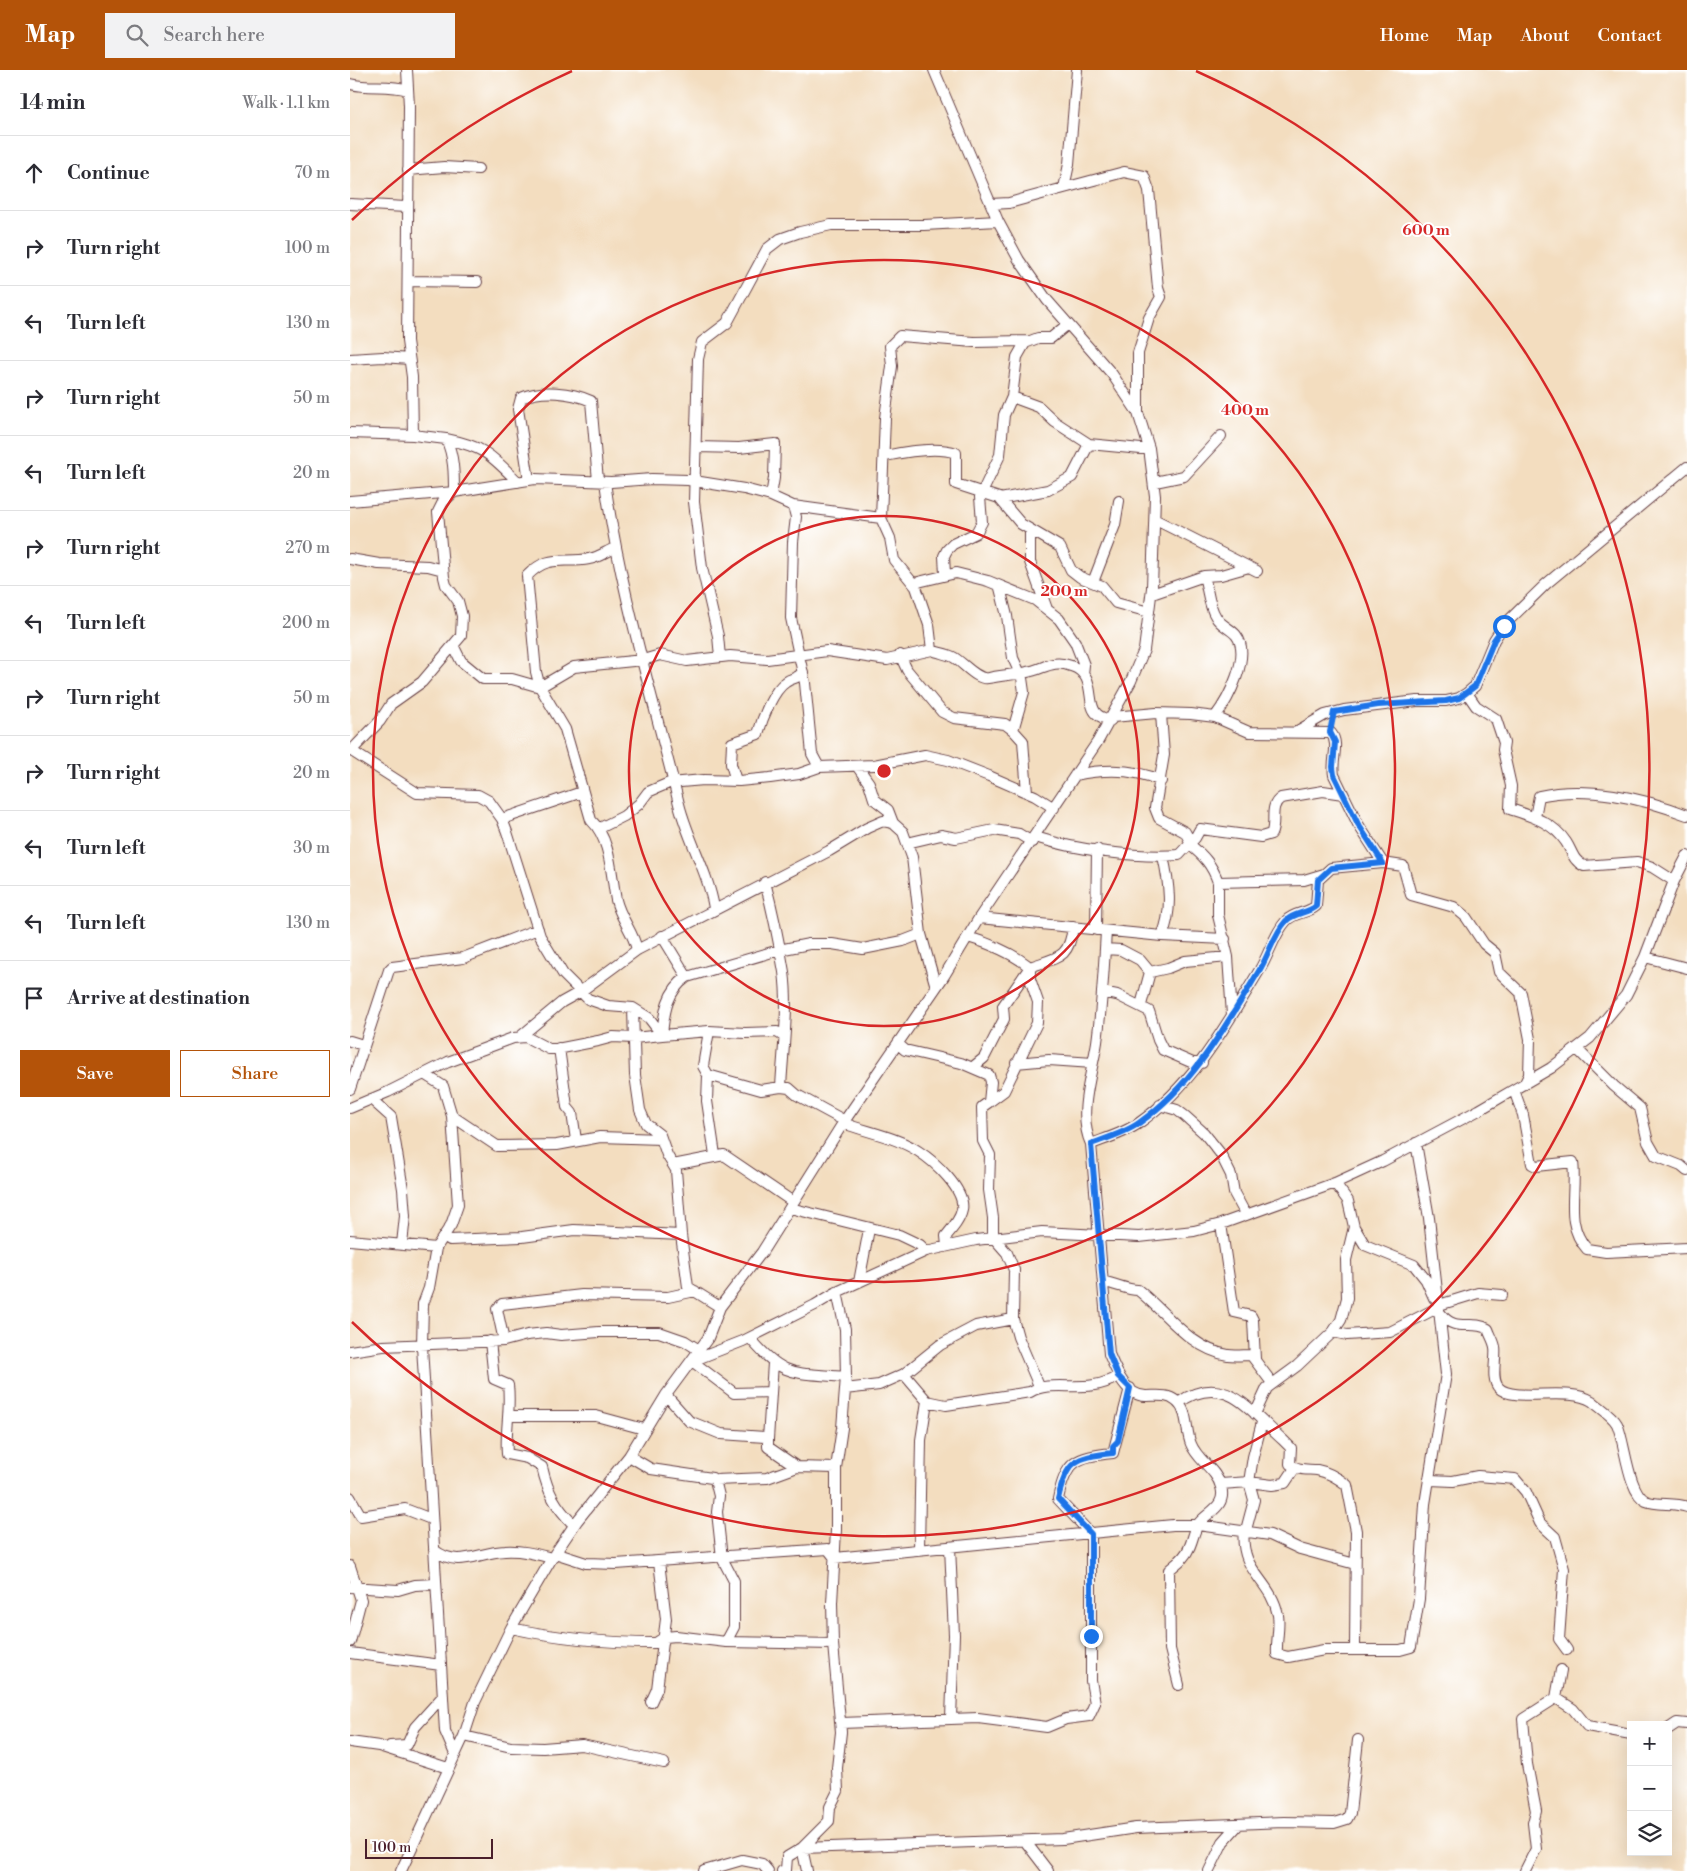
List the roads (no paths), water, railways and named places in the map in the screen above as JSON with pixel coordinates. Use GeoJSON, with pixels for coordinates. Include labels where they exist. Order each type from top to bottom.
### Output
{"type":"FeatureCollection","features":[{"type":"Feature","properties":{"kind":"street"},"geometry":{"type":"LineString","coordinates":[[407,70],[407,327],[412,377],[413,435]]}},
{"type":"Feature","properties":{"kind":"street"},"geometry":{"type":"LineString","coordinates":[[401,1871],[464,1736],[475,1702],[511,1628],[554,1556],[574,1525],[629,1456],[666,1395],[708,1338],[720,1307],[762,1252],[844,1122],[936,987],[979,918],[1034,839],[1112,718],[1132,681],[1144,650],[1152,594],[1156,520],[1154,482],[1149,448],[1138,413],[1112,374],[1068,324],[1030,276],[998,221],[934,70]]}},
{"type":"Feature","properties":{"kind":"street"},"geometry":{"type":"LineString","coordinates":[[1064,188],[1069,164],[1077,70]]}},
{"type":"Feature","properties":{"kind":"street"},"geometry":{"type":"LineString","coordinates":[[350,84],[365,88],[394,86],[408,90]]}},
{"type":"Feature","properties":{"kind":"street"},"geometry":{"type":"LineString","coordinates":[[408,170],[444,167],[478,169]]}},
{"type":"Feature","properties":{"kind":"street"},"geometry":{"type":"LineString","coordinates":[[991,204],[1009,203],[1124,172],[1144,176],[1149,190],[1158,288],[1161,297],[1149,318],[1138,353],[1138,413]]}},
{"type":"Feature","properties":{"kind":"street"},"geometry":{"type":"LineString","coordinates":[[350,204],[406,206]]}},
{"type":"Feature","properties":{"kind":"street"},"geometry":{"type":"LineString","coordinates":[[720,657],[718,636],[702,568],[694,502],[698,359],[702,342],[727,324],[767,249],[793,234],[831,225],[998,221]]}},
{"type":"Feature","properties":{"kind":"street"},"geometry":{"type":"LineString","coordinates":[[408,281],[477,282]]}},
{"type":"Feature","properties":{"kind":"street"},"geometry":{"type":"LineString","coordinates":[[932,650],[928,625],[914,583],[894,560],[890,538],[881,518],[881,477],[885,456],[885,418],[892,366],[890,346],[900,336],[982,342],[1030,341],[1051,338],[1068,324]]}},
{"type":"Feature","properties":{"kind":"street"},"geometry":{"type":"LineString","coordinates":[[944,574],[944,556],[947,550],[953,544],[976,533],[982,522],[980,497],[1000,455],[1004,415],[1012,397],[1017,357],[1025,343],[1030,341]]}},
{"type":"Feature","properties":{"kind":"street"},"geometry":{"type":"LineString","coordinates":[[350,359],[383,357],[409,359]]}},
{"type":"Feature","properties":{"kind":"street"},"geometry":{"type":"LineString","coordinates":[[523,481],[518,409],[521,398],[539,394],[575,394],[591,401],[601,481],[615,548],[688,832],[710,886],[714,908]]}},
{"type":"Feature","properties":{"kind":"street"},"geometry":{"type":"LineString","coordinates":[[1012,397],[1039,407],[1054,422],[1089,444],[1141,449],[1149,448]]}},
{"type":"Feature","properties":{"kind":"street"},"geometry":{"type":"LineString","coordinates":[[350,433],[413,435],[468,444],[492,455],[523,481]]}},
{"type":"Feature","properties":{"kind":"street"},"geometry":{"type":"LineString","coordinates":[[1154,482],[1184,476],[1221,436]]}},
{"type":"Feature","properties":{"kind":"street"},"geometry":{"type":"LineString","coordinates":[[446,439],[451,449],[454,467],[454,492],[443,502],[438,512],[443,570],[446,585],[458,601],[462,616],[461,636],[422,682],[391,704],[380,721],[351,750],[417,793],[478,795],[484,798],[496,809],[502,818],[544,946],[563,974],[580,992],[596,1004],[633,1008],[649,1018],[662,1035]]}},
{"type":"Feature","properties":{"kind":"street"},"geometry":{"type":"LineString","coordinates":[[697,447],[739,448],[775,444],[774,478],[771,496]]}},
{"type":"Feature","properties":{"kind":"street"},"geometry":{"type":"LineString","coordinates":[[1000,499],[1048,490],[1072,477],[1089,444]]}},
{"type":"Feature","properties":{"kind":"street"},"geometry":{"type":"LineString","coordinates":[[885,456],[901,452],[947,449],[956,453],[956,484],[1000,499],[1021,524],[1060,547],[1071,570],[1080,577],[1102,586],[1116,603],[1150,612]]}},
{"type":"Feature","properties":{"kind":"street"},"geometry":{"type":"LineString","coordinates":[[1298,731],[1334,712],[1407,702],[1446,701],[1459,698],[1475,686],[1494,640],[1504,626],[1546,584],[1687,467]]}},
{"type":"Feature","properties":{"kind":"street"},"geometry":{"type":"LineString","coordinates":[[350,501],[454,492],[523,481],[652,479],[695,481],[771,496],[792,506],[881,518]]}},
{"type":"Feature","properties":{"kind":"street"},"geometry":{"type":"LineString","coordinates":[[1093,582],[1116,525],[1119,501]]}},
{"type":"Feature","properties":{"kind":"street"},"geometry":{"type":"LineString","coordinates":[[792,506],[796,517],[793,542],[791,618],[802,672],[812,754],[819,767]]}},
{"type":"Feature","properties":{"kind":"street"},"geometry":{"type":"LineString","coordinates":[[1152,594],[1204,576],[1253,569],[1156,520]]}},
{"type":"Feature","properties":{"kind":"street"},"geometry":{"type":"LineString","coordinates":[[1030,530],[1030,562],[1047,609]]}},
{"type":"Feature","properties":{"kind":"street"},"geometry":{"type":"LineString","coordinates":[[615,548],[590,559],[562,559],[537,566],[527,576],[536,672],[540,687],[565,729],[591,820],[600,828],[615,885],[616,900],[625,926],[635,941],[637,950]]}},
{"type":"Feature","properties":{"kind":"street"},"geometry":{"type":"LineString","coordinates":[[350,559],[378,564],[428,566],[443,570]]}},
{"type":"Feature","properties":{"kind":"street"},"geometry":{"type":"LineString","coordinates":[[914,583],[944,574],[956,573],[973,577],[1035,600],[1059,619],[1075,642],[1084,665],[1083,674]]}},
{"type":"Feature","properties":{"kind":"street"},"geometry":{"type":"LineString","coordinates":[[1204,576],[1210,603],[1216,618],[1236,635],[1242,645],[1238,673],[1227,702],[1215,717]]}},
{"type":"Feature","properties":{"kind":"street"},"geometry":{"type":"LineString","coordinates":[[1000,588],[1007,616],[1012,658],[1019,673],[1024,692],[1013,730]]}},
{"type":"Feature","properties":{"kind":"street"},"geometry":{"type":"LineString","coordinates":[[454,646],[461,661],[483,679],[512,679],[540,687],[574,666],[643,660],[660,655],[687,662],[720,657],[767,659],[827,651],[881,660],[900,655],[925,653],[932,650],[955,658],[980,676],[988,678],[1029,672],[1050,663],[1069,665],[1083,674],[1091,688],[1094,710],[1097,714],[1112,718],[1161,714],[1215,717],[1249,732],[1330,732]]}},
{"type":"Feature","properties":{"kind":"street"},"geometry":{"type":"LineString","coordinates":[[900,655],[907,670],[942,712],[954,718],[1005,724],[1013,730],[1023,741],[1027,792]]}},
{"type":"Feature","properties":{"kind":"street"},"geometry":{"type":"LineString","coordinates":[[736,780],[731,764],[732,743],[758,734],[770,701],[784,683],[794,680],[802,672]]}},
{"type":"Feature","properties":{"kind":"street"},"geometry":{"type":"LineString","coordinates":[[1466,693],[1476,706],[1496,719],[1504,743],[1503,750],[1511,786],[1510,808],[1535,817],[1554,829],[1566,841],[1577,863],[1590,866],[1605,863],[1637,862],[1652,867],[1674,881]]}},
{"type":"Feature","properties":{"kind":"street"},"geometry":{"type":"LineString","coordinates":[[1334,712],[1330,732],[1335,742],[1333,767],[1342,794],[1383,863]]}},
{"type":"Feature","properties":{"kind":"street"},"geometry":{"type":"LineString","coordinates":[[1161,714],[1164,755],[1155,808],[1158,818],[1185,832],[1191,844],[1205,856],[1218,882],[1218,915],[1228,958],[1232,1015]]}},
{"type":"Feature","properties":{"kind":"street"},"geometry":{"type":"LineString","coordinates":[[600,828],[624,816],[639,804],[648,792],[660,786],[704,780],[736,780],[799,774],[819,767],[874,765],[925,755],[948,760],[1027,792],[1054,808]]}},
{"type":"Feature","properties":{"kind":"street"},"geometry":{"type":"LineString","coordinates":[[857,766],[869,783],[874,799],[888,810],[894,823],[903,832],[907,843],[912,857],[921,934],[936,987]]}},
{"type":"Feature","properties":{"kind":"street"},"geometry":{"type":"LineString","coordinates":[[1075,775],[1093,772],[1129,771],[1145,774],[1161,781]]}},
{"type":"Feature","properties":{"kind":"street"},"geometry":{"type":"LineString","coordinates":[[907,843],[941,835],[956,838],[994,830],[1050,842],[1097,849],[1163,856],[1179,855],[1191,844],[1200,829],[1267,836],[1273,831],[1274,808],[1277,800],[1323,791],[1342,794]]}},
{"type":"Feature","properties":{"kind":"street"},"geometry":{"type":"LineString","coordinates":[[502,818],[582,792]]}},
{"type":"Feature","properties":{"kind":"street"},"geometry":{"type":"LineString","coordinates":[[1535,817],[1539,796],[1558,792],[1594,792],[1642,801],[1687,814]]}},
{"type":"Feature","properties":{"kind":"street"},"geometry":{"type":"LineString","coordinates":[[350,1108],[448,1062],[521,1036],[541,1018],[637,950],[714,908],[829,851],[867,828],[883,822],[894,823]]}},
{"type":"Feature","properties":{"kind":"street"},"geometry":{"type":"LineString","coordinates":[[1097,849],[1101,930],[1105,949],[1102,992],[1085,1121],[1087,1136],[1091,1144],[1109,1354],[1118,1376],[1138,1395],[1165,1396],[1178,1403],[1183,1410],[1193,1448],[1221,1484],[1222,1495],[1218,1506],[1198,1524],[1182,1559],[1169,1570],[1170,1649],[1179,1685]]}},
{"type":"Feature","properties":{"kind":"street"},"geometry":{"type":"LineString","coordinates":[[1162,936],[1169,913],[1168,880],[1163,856]]}},
{"type":"Feature","properties":{"kind":"street"},"geometry":{"type":"LineString","coordinates":[[692,1361],[750,1338],[837,1292],[926,1251],[994,1238],[1049,1231],[1098,1235],[1154,1236],[1194,1231],[1221,1224],[1335,1183],[1416,1143],[1514,1090],[1577,1050],[1620,1003],[1646,957],[1674,881],[1687,856]]}},
{"type":"Feature","properties":{"kind":"street"},"geometry":{"type":"LineString","coordinates":[[1091,1144],[1133,1126],[1182,1085],[1202,1063],[1269,955],[1279,930],[1287,919],[1310,911],[1316,906],[1318,880],[1328,873],[1331,868],[1342,866],[1383,863],[1402,866],[1412,895],[1454,907],[1466,917],[1484,944],[1494,953],[1499,972],[1521,993],[1530,1039],[1529,1075],[1525,1083]]}},
{"type":"Feature","properties":{"kind":"street"},"geometry":{"type":"LineString","coordinates":[[1218,882],[1304,880],[1328,873]]}},
{"type":"Feature","properties":{"kind":"street"},"geometry":{"type":"LineString","coordinates":[[765,882],[773,912],[784,973],[785,1017],[781,1087]]}},
{"type":"Feature","properties":{"kind":"street"},"geometry":{"type":"LineString","coordinates":[[979,918],[1162,936],[1225,939]]}},
{"type":"Feature","properties":{"kind":"street"},"geometry":{"type":"LineString","coordinates":[[973,1067],[984,1058],[1004,1019],[1003,1006],[1030,967],[1064,955],[1072,942],[1073,927]]}},
{"type":"Feature","properties":{"kind":"street"},"geometry":{"type":"LineString","coordinates":[[350,1089],[387,973],[392,967],[463,958],[538,929]]}},
{"type":"Feature","properties":{"kind":"street"},"geometry":{"type":"LineString","coordinates":[[662,1035],[664,1014],[670,995],[678,983],[687,977],[779,950],[809,944],[832,944],[863,949],[921,934]]}},
{"type":"Feature","properties":{"kind":"street"},"geometry":{"type":"LineString","coordinates":[[662,936],[687,977]]}},
{"type":"Feature","properties":{"kind":"street"},"geometry":{"type":"LineString","coordinates":[[968,937],[998,946],[1014,954],[1030,967]]}},
{"type":"Feature","properties":{"kind":"street"},"geometry":{"type":"LineString","coordinates":[[1105,949],[1121,950],[1140,960],[1150,972]]}},
{"type":"Feature","properties":{"kind":"street"},"geometry":{"type":"LineString","coordinates":[[1646,957],[1687,968]]}},
{"type":"Feature","properties":{"kind":"street"},"geometry":{"type":"LineString","coordinates":[[1150,972],[1168,968],[1185,961],[1228,958]]}},
{"type":"Feature","properties":{"kind":"street"},"geometry":{"type":"LineString","coordinates":[[1030,967],[1030,979],[1038,1002],[1037,1023],[1004,1091],[982,1108],[981,1118],[983,1140],[990,1155],[988,1190],[994,1238],[1007,1253],[1014,1270],[1013,1319],[1018,1337],[1039,1386]]}},
{"type":"Feature","properties":{"kind":"street"},"geometry":{"type":"LineString","coordinates":[[1141,1005],[1150,972]]}},
{"type":"Feature","properties":{"kind":"street"},"geometry":{"type":"LineString","coordinates":[[1102,992],[1117,995],[1141,1005],[1149,1011],[1163,1050],[1192,1063],[1202,1063]]}},
{"type":"Feature","properties":{"kind":"street"},"geometry":{"type":"LineString","coordinates":[[633,1008],[635,1075],[640,1110],[646,1124],[660,1135],[676,1170],[679,1189],[681,1235],[688,1287],[720,1307]]}},
{"type":"Feature","properties":{"kind":"street"},"geometry":{"type":"LineString","coordinates":[[521,1036],[531,1038],[549,1049],[598,1042],[613,1036],[634,1038],[709,1031],[777,1032],[783,1036]]}},
{"type":"Feature","properties":{"kind":"street"},"geometry":{"type":"LineString","coordinates":[[709,1031],[703,1066],[708,1075],[707,1101],[715,1155]]}},
{"type":"Feature","properties":{"kind":"street"},"geometry":{"type":"LineString","coordinates":[[350,1041],[363,1045]]}},
{"type":"Feature","properties":{"kind":"street"},"geometry":{"type":"LineString","coordinates":[[898,1044],[905,1050],[926,1053],[973,1067],[989,1076],[991,1082],[989,1102]]}},
{"type":"Feature","properties":{"kind":"street"},"geometry":{"type":"LineString","coordinates":[[560,1048],[567,1108],[572,1112],[576,1140]]}},
{"type":"Feature","properties":{"kind":"street"},"geometry":{"type":"LineString","coordinates":[[1577,1050],[1640,1108],[1648,1142],[1656,1156],[1681,1166],[1687,1171]]}},
{"type":"Feature","properties":{"kind":"street"},"geometry":{"type":"LineString","coordinates":[[1016,1063],[1049,1060],[1093,1063]]}},
{"type":"Feature","properties":{"kind":"street"},"geometry":{"type":"LineString","coordinates":[[424,1074],[443,1086],[452,1116],[458,1205],[445,1237],[436,1248],[429,1288],[423,1304],[422,1346],[445,1731],[455,1754]]}},
{"type":"Feature","properties":{"kind":"street"},"geometry":{"type":"LineString","coordinates":[[708,1075],[762,1090],[781,1087],[790,1088],[797,1095],[844,1122],[919,1152],[956,1186],[962,1209],[956,1225],[946,1236],[947,1246]]}},
{"type":"Feature","properties":{"kind":"street"},"geometry":{"type":"LineString","coordinates":[[1514,1090],[1523,1115],[1532,1164],[1536,1166],[1573,1162],[1573,1216],[1577,1232],[1587,1249],[1606,1252],[1687,1248]]}},
{"type":"Feature","properties":{"kind":"street"},"geometry":{"type":"LineString","coordinates":[[371,1099],[391,1117],[403,1188],[405,1216],[402,1244]]}},
{"type":"Feature","properties":{"kind":"street"},"geometry":{"type":"LineString","coordinates":[[1160,1105],[1177,1110],[1185,1116],[1220,1153],[1231,1174],[1234,1193],[1246,1215]]}},
{"type":"Feature","properties":{"kind":"street"},"geometry":{"type":"LineString","coordinates":[[452,1116],[497,1146],[557,1145],[600,1137],[661,1139]]}},
{"type":"Feature","properties":{"kind":"street"},"geometry":{"type":"LineString","coordinates":[[1354,1227],[1346,1260],[1345,1312],[1333,1332],[1296,1366],[1272,1383],[1262,1395],[1252,1457],[1249,1482],[1254,1500],[1242,1546],[1247,1561],[1270,1594],[1278,1614],[1277,1654],[1288,1657],[1324,1650],[1400,1650],[1410,1648],[1418,1599],[1425,1504],[1446,1374],[1429,1218],[1416,1143]]}},
{"type":"Feature","properties":{"kind":"street"},"geometry":{"type":"LineString","coordinates":[[673,1165],[715,1155],[724,1155],[792,1205],[869,1229],[909,1239],[926,1251]]}},
{"type":"Feature","properties":{"kind":"street"},"geometry":{"type":"LineString","coordinates":[[1335,1183],[1348,1200],[1354,1227],[1365,1244],[1404,1260],[1418,1268],[1426,1280],[1439,1309],[1453,1325],[1480,1326],[1488,1329],[1495,1348],[1496,1381],[1499,1388],[1509,1394],[1573,1395],[1590,1400],[1617,1423],[1626,1460],[1639,1496],[1646,1501],[1679,1504],[1687,1507]]}},
{"type":"Feature","properties":{"kind":"street"},"geometry":{"type":"LineString","coordinates":[[1221,1224],[1234,1312],[1251,1316],[1253,1320],[1255,1359]]}},
{"type":"Feature","properties":{"kind":"street"},"geometry":{"type":"LineString","coordinates":[[858,1282],[869,1229]]}},
{"type":"Feature","properties":{"kind":"street"},"geometry":{"type":"LineString","coordinates":[[445,1237],[450,1240],[522,1237],[574,1230],[681,1235]]}},
{"type":"Feature","properties":{"kind":"street"},"geometry":{"type":"LineString","coordinates":[[350,1240],[436,1248]]}},
{"type":"Feature","properties":{"kind":"street"},"geometry":{"type":"LineString","coordinates":[[1104,1282],[1117,1284],[1128,1290],[1138,1290],[1185,1335],[1216,1352],[1229,1356],[1251,1355],[1272,1383]]}},
{"type":"Feature","properties":{"kind":"street"},"geometry":{"type":"LineString","coordinates":[[504,1341],[497,1309],[502,1304],[582,1295],[668,1297],[695,1291]]}},
{"type":"Feature","properties":{"kind":"street"},"geometry":{"type":"LineString","coordinates":[[782,1871],[786,1870],[787,1857],[802,1848],[829,1821],[830,1807],[838,1791],[837,1768],[841,1723],[833,1644],[832,1591],[835,1558],[836,1468],[842,1428],[846,1377],[845,1329],[837,1292]]}},
{"type":"Feature","properties":{"kind":"street"},"geometry":{"type":"LineString","coordinates":[[1333,1332],[1347,1335],[1390,1332],[1478,1293],[1502,1295]]}},
{"type":"Feature","properties":{"kind":"street"},"geometry":{"type":"LineString","coordinates":[[845,1389],[879,1385],[904,1374],[940,1345],[961,1333],[976,1326],[1013,1319]]}},
{"type":"Feature","properties":{"kind":"street"},"geometry":{"type":"LineString","coordinates":[[350,1352],[383,1346],[422,1346],[504,1341],[527,1335],[546,1333],[561,1335],[599,1332],[660,1332],[685,1341],[699,1350]]}},
{"type":"Feature","properties":{"kind":"street"},"geometry":{"type":"LineString","coordinates":[[750,1338],[773,1363],[799,1374],[846,1377]]}},
{"type":"Feature","properties":{"kind":"street"},"geometry":{"type":"LineString","coordinates":[[490,1341],[494,1379],[508,1385],[507,1454],[527,1458],[542,1467],[548,1490],[560,1511],[574,1525]]}},
{"type":"Feature","properties":{"kind":"street"},"geometry":{"type":"LineString","coordinates":[[692,1361],[734,1392],[771,1392]]}},
{"type":"Feature","properties":{"kind":"street"},"geometry":{"type":"LineString","coordinates":[[773,1363],[768,1447],[797,1467]]}},
{"type":"Feature","properties":{"kind":"street"},"geometry":{"type":"LineString","coordinates":[[904,1374],[924,1394],[927,1401],[921,1440],[919,1550]]}},
{"type":"Feature","properties":{"kind":"street"},"geometry":{"type":"LineString","coordinates":[[927,1401],[946,1405],[1030,1392],[1039,1386],[1058,1388],[1101,1385],[1118,1376]]}},
{"type":"Feature","properties":{"kind":"street"},"geometry":{"type":"LineString","coordinates":[[841,1723],[978,1718],[1047,1727],[1066,1719],[1090,1716],[1095,1702],[1091,1681],[1091,1534],[1058,1499],[1059,1489],[1065,1474],[1073,1464],[1083,1457],[1113,1453],[1113,1446],[1118,1441],[1130,1388]]}},
{"type":"Feature","properties":{"kind":"street"},"geometry":{"type":"LineString","coordinates":[[1178,1403],[1194,1392],[1222,1391],[1236,1397],[1291,1448],[1290,1464],[1295,1468],[1319,1470],[1334,1476],[1347,1485],[1356,1531],[1355,1649]]}},
{"type":"Feature","properties":{"kind":"street"},"geometry":{"type":"LineString","coordinates":[[666,1395],[689,1421],[721,1434],[768,1439]]}},
{"type":"Feature","properties":{"kind":"street"},"geometry":{"type":"LineString","coordinates":[[508,1416],[596,1416],[644,1429]]}},
{"type":"Feature","properties":{"kind":"street"},"geometry":{"type":"LineString","coordinates":[[629,1456],[651,1469],[715,1480],[767,1478],[797,1467],[836,1468]]}},
{"type":"Feature","properties":{"kind":"street"},"geometry":{"type":"LineString","coordinates":[[1221,1484],[1249,1482],[1272,1486],[1285,1483],[1295,1468]]}},
{"type":"Feature","properties":{"kind":"street"},"geometry":{"type":"LineString","coordinates":[[1430,1480],[1453,1481],[1478,1476],[1515,1479],[1526,1492],[1540,1523],[1555,1538],[1564,1569],[1558,1640],[1567,1650]]}},
{"type":"Feature","properties":{"kind":"street"},"geometry":{"type":"LineString","coordinates":[[715,1480],[719,1496],[717,1512],[722,1558],[734,1581],[734,1627],[726,1642]]}},
{"type":"Feature","properties":{"kind":"street"},"geometry":{"type":"LineString","coordinates":[[352,1505],[361,1516],[405,1509],[431,1520]]}},
{"type":"Feature","properties":{"kind":"street"},"geometry":{"type":"LineString","coordinates":[[835,1558],[1198,1524],[1270,1535],[1300,1548],[1355,1564]]}},
{"type":"Feature","properties":{"kind":"street"},"geometry":{"type":"LineString","coordinates":[[950,1547],[954,1635],[951,1718]]}},
{"type":"Feature","properties":{"kind":"street"},"geometry":{"type":"LineString","coordinates":[[434,1550],[443,1557],[453,1560],[505,1551],[523,1551],[586,1563],[616,1564],[709,1557],[722,1558],[776,1551],[828,1549],[835,1558]]}},
{"type":"Feature","properties":{"kind":"street"},"geometry":{"type":"LineString","coordinates":[[651,1702],[657,1689],[665,1637],[666,1619],[659,1562]]}},
{"type":"Feature","properties":{"kind":"street"},"geometry":{"type":"LineString","coordinates":[[350,1566],[354,1587],[362,1600],[350,1642]]}},
{"type":"Feature","properties":{"kind":"street"},"geometry":{"type":"LineString","coordinates":[[354,1587],[398,1590],[415,1585],[436,1584]]}},
{"type":"Feature","properties":{"kind":"street"},"geometry":{"type":"LineString","coordinates":[[511,1628],[561,1639],[594,1642],[656,1643],[665,1637],[676,1636],[726,1642],[833,1644]]}},
{"type":"Feature","properties":{"kind":"street"},"geometry":{"type":"LineString","coordinates":[[350,1653],[441,1665]]}},
{"type":"Feature","properties":{"kind":"street"},"geometry":{"type":"LineString","coordinates":[[1525,1871],[1536,1849],[1533,1823],[1536,1811],[1527,1764],[1523,1719],[1556,1698],[1561,1670]]}},
{"type":"Feature","properties":{"kind":"street"},"geometry":{"type":"LineString","coordinates":[[350,1742],[379,1746],[407,1746],[415,1727],[443,1696]]}},
{"type":"Feature","properties":{"kind":"street"},"geometry":{"type":"LineString","coordinates":[[1556,1698],[1573,1709],[1587,1726],[1627,1733]]}},
{"type":"Feature","properties":{"kind":"street"},"geometry":{"type":"LineString","coordinates":[[1672,1726],[1677,1723],[1687,1724]]}},
{"type":"Feature","properties":{"kind":"street"},"geometry":{"type":"LineString","coordinates":[[464,1736],[511,1747],[543,1748],[582,1744],[664,1763]]}},
{"type":"Feature","properties":{"kind":"street"},"geometry":{"type":"LineString","coordinates":[[802,1848],[1025,1841],[1110,1834],[1136,1828],[1334,1823],[1347,1819],[1358,1740]]}},
{"type":"Feature","properties":{"kind":"street"},"geometry":{"type":"LineString","coordinates":[[379,1746],[448,1768]]}},
{"type":"Feature","properties":{"kind":"street"},"geometry":{"type":"LineString","coordinates":[[1209,1871],[1223,1842],[1239,1824]]}},
{"type":"Feature","properties":{"kind":"street"},"geometry":{"type":"LineString","coordinates":[[1025,1841],[1048,1871]]}},
{"type":"Feature","properties":{"kind":"street"},"geometry":{"type":"LineString","coordinates":[[802,1848],[807,1871]]}},
{"type":"Feature","properties":{"kind":"street"},"geometry":{"type":"LineString","coordinates":[[704,1871],[742,1860],[762,1864],[768,1871]]}}]}
